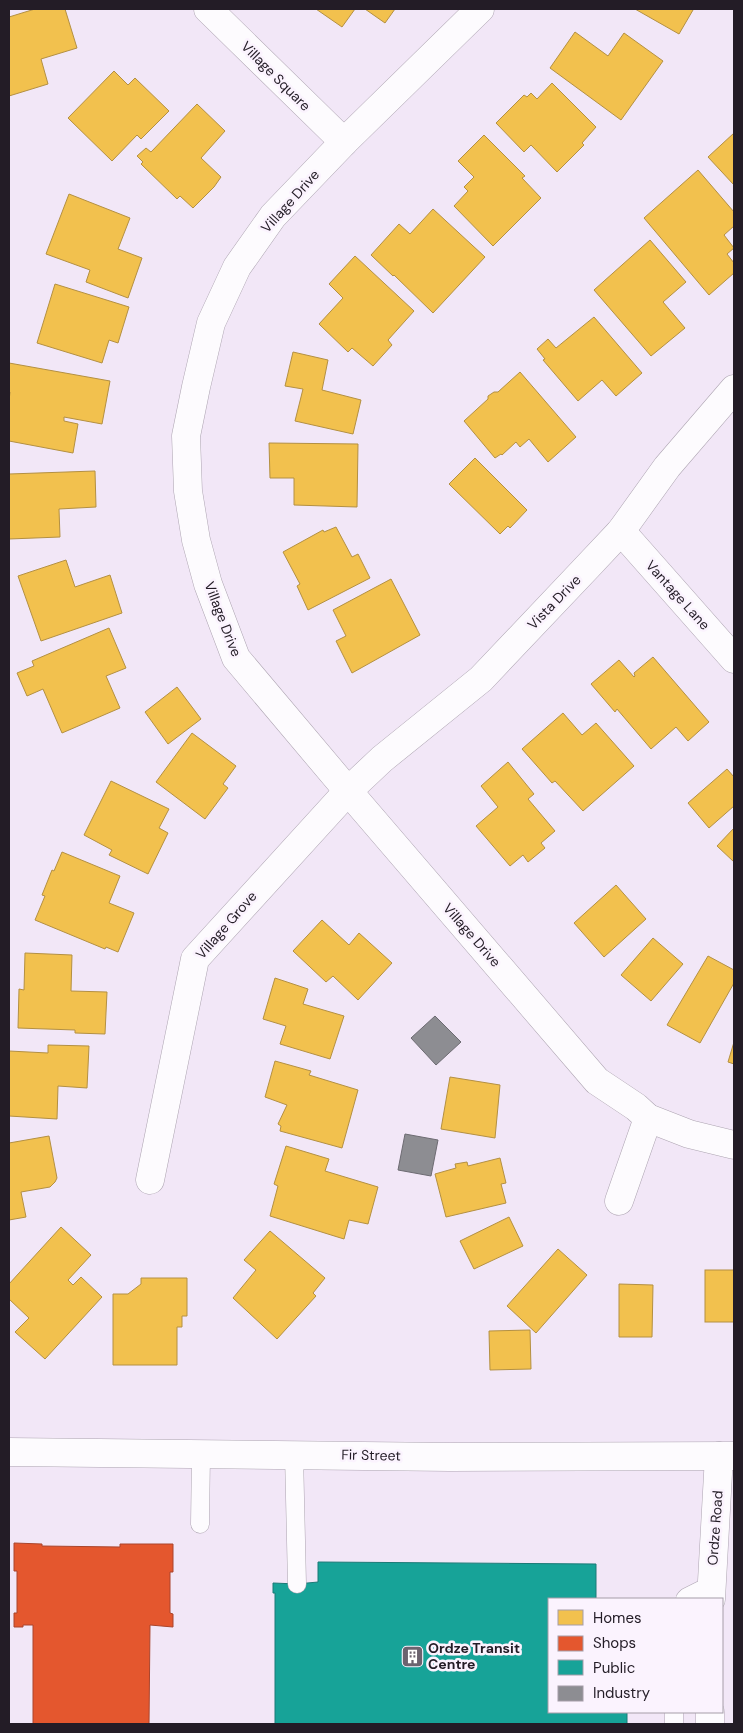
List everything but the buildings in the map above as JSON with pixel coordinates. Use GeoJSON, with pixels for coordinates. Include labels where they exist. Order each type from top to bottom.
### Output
{"type":"FeatureCollection","features":[{"type":"Feature","properties":{"kind":"street","name":"Village Square"},"geometry":{"type":"LineString","coordinates":[[208,9],[344,142]]}},
{"type":"Feature","properties":{"kind":"street","name":"Village Drive"},"geometry":{"type":"LineString","coordinates":[[480,9],[344,142],[273,216],[237,267],[211,323],[186,436],[188,492],[196,540],[208,584],[236,658],[597,1081],[636,1107],[648,1118],[689,1134],[734,1145]]}},
{"type":"Feature","properties":{"kind":"street","name":"Vista Drive"},"geometry":{"type":"LineString","coordinates":[[348,791],[382,759],[481,678],[621,531],[667,467],[734,389]]}},
{"type":"Feature","properties":{"kind":"street","name":"Vantage Lane"},"geometry":{"type":"LineString","coordinates":[[621,531],[734,659]]}},
{"type":"Feature","properties":{"kind":"street","name":"Village Grove"},"geometry":{"type":"LineString","coordinates":[[150,1180],[194,958],[348,791]]}},
{"type":"Feature","properties":{"kind":"street"},"geometry":{"type":"LineString","coordinates":[[619,1201],[648,1118]]}},
{"type":"Feature","properties":{"kind":"street","name":"Fir Street"},"geometry":{"type":"LineString","coordinates":[[9,1452],[450,1457],[727,1456]]}},
{"type":"Feature","properties":{"kind":"street","name":"Ordze Road"},"geometry":{"type":"LineString","coordinates":[[711,1592],[727,1456]]}},
{"type":"Feature","properties":{"kind":"lane"},"geometry":{"type":"LineString","coordinates":[[200,1524],[201,1454]]}},
{"type":"Feature","properties":{"kind":"lane"},"geometry":{"type":"LineString","coordinates":[[294,1454],[297,1584]]}},
{"type":"Feature","properties":{"kind":"lane"},"geometry":{"type":"LineString","coordinates":[[686,1598],[711,1592]]}},
{"type":"Feature","properties":{"kind":"place","name":"Ordze Transit Centre"},"geometry":{"type":"Point","coordinates":[412,1656]}}]}
